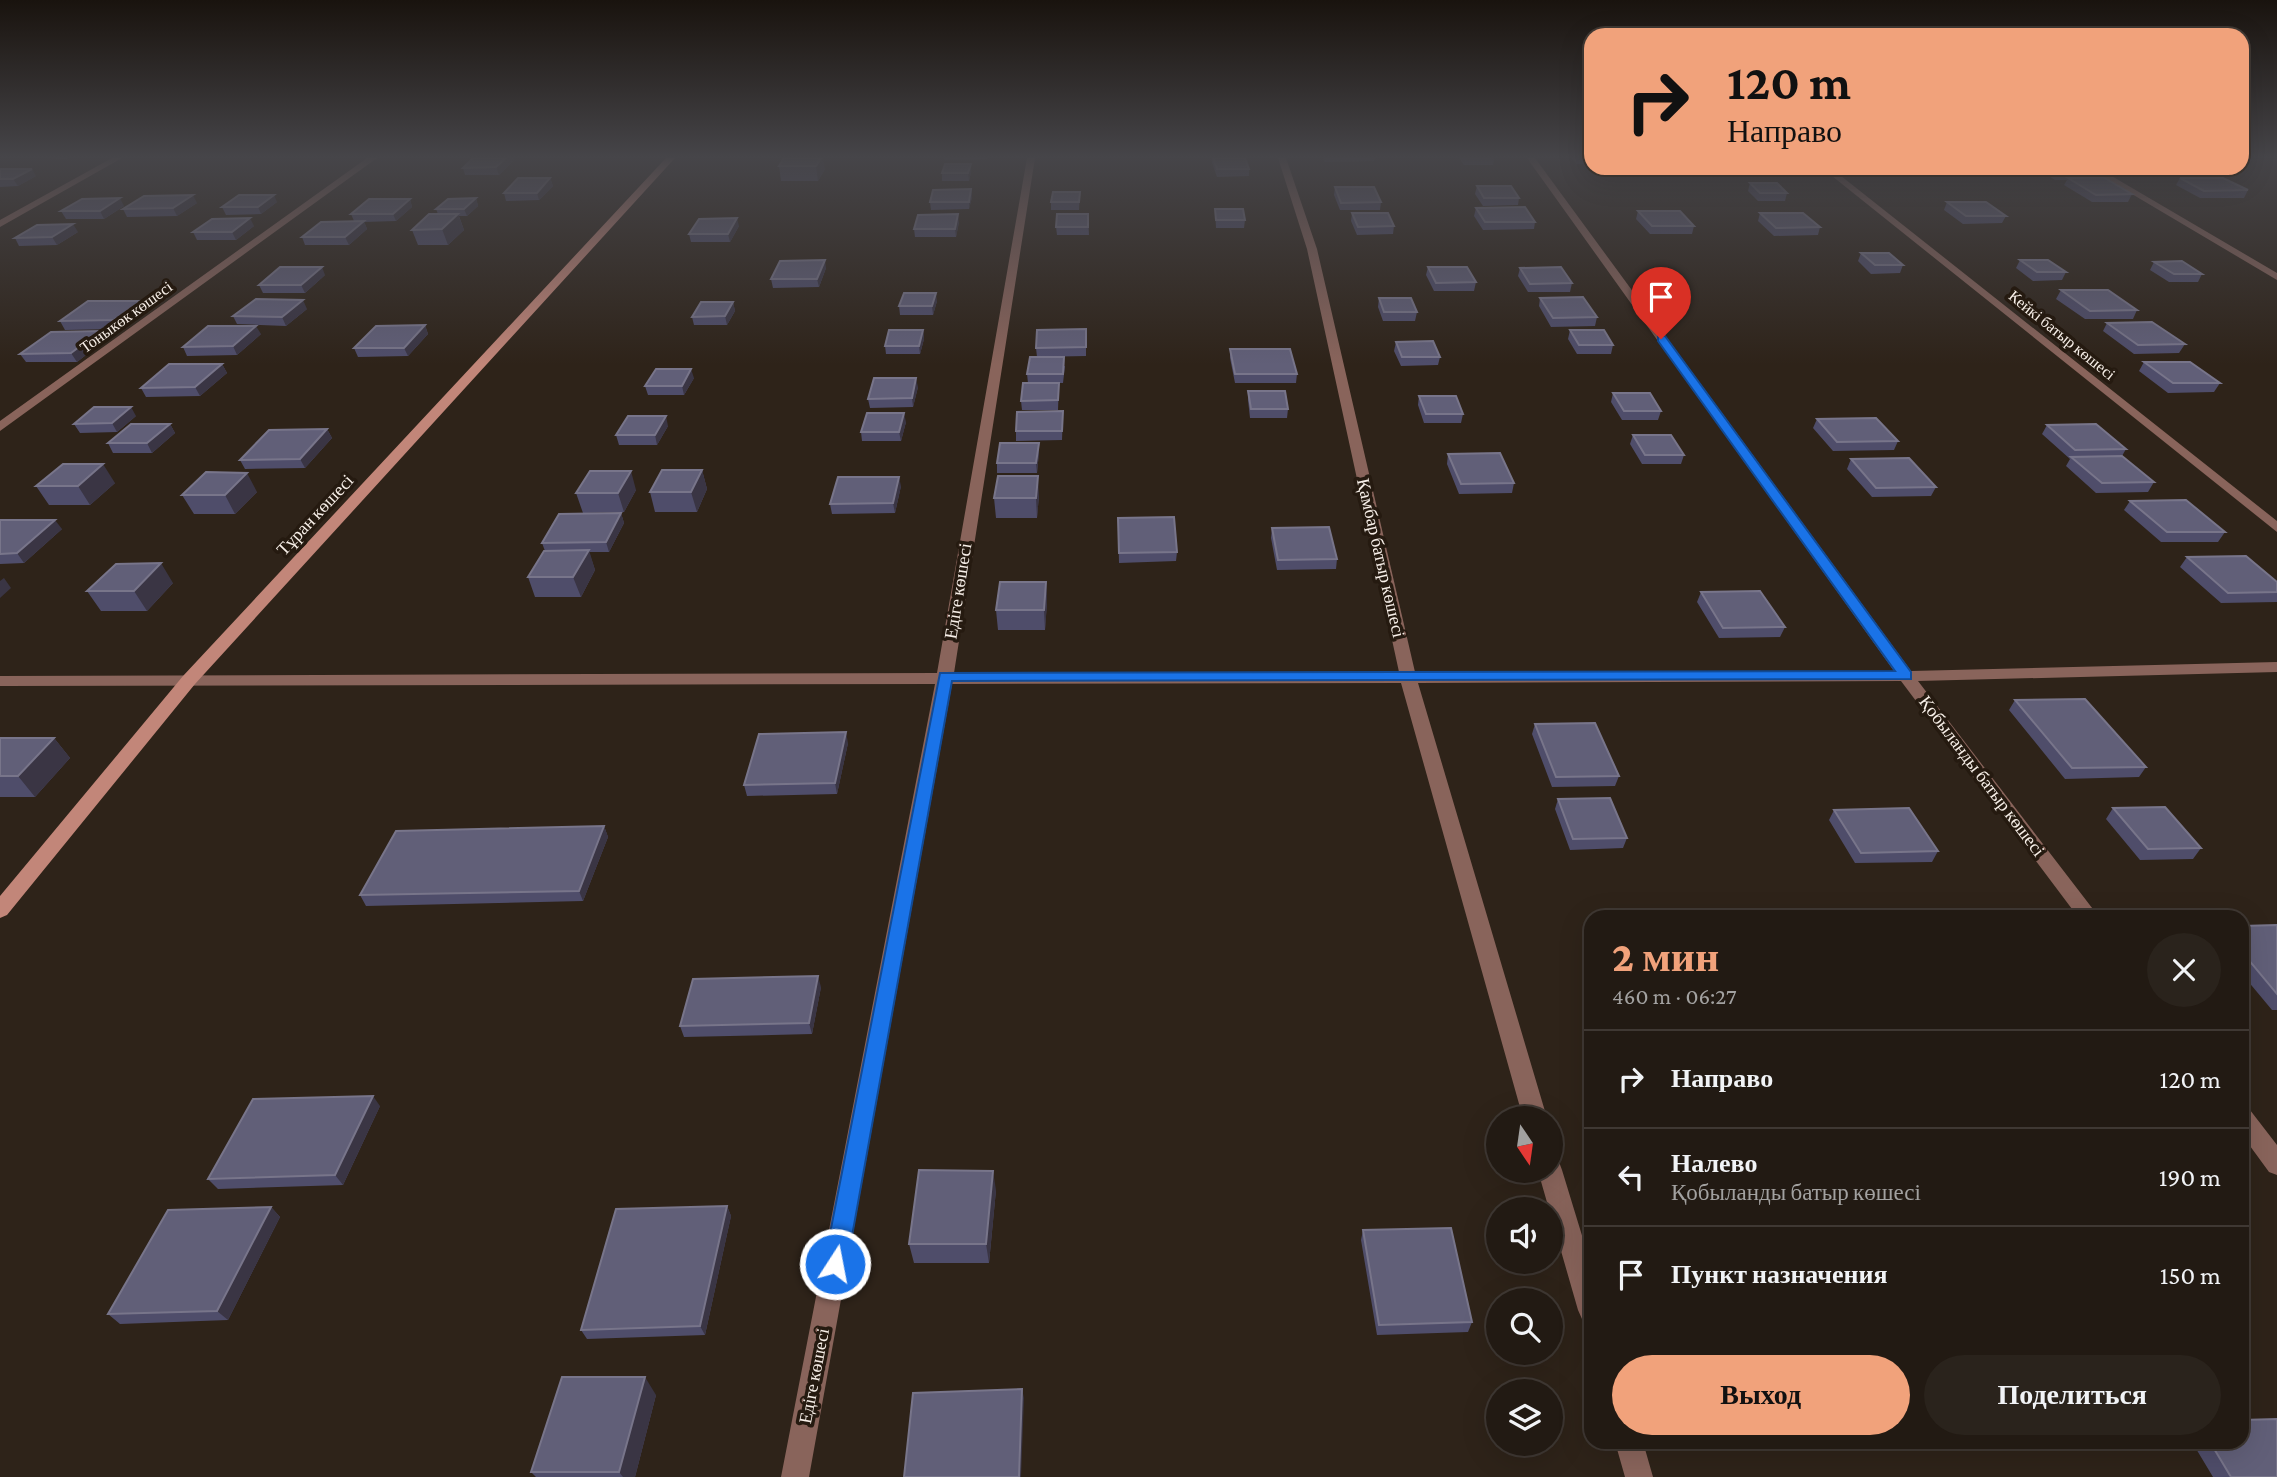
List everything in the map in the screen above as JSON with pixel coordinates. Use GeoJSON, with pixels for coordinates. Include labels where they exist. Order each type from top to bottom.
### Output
{"type":"FeatureCollection","features":[{"type":"Feature","properties":{"kind":"street","name":"Тоныкөк көшесі"},"geometry":{"type":"LineString","coordinates":[[0,427],[277,227]]}},
{"type":"Feature","properties":{"kind":"street","name":"Тұран көшесі"},"geometry":{"type":"LineString","coordinates":[[0,910],[189,680],[607,227]]}},
{"type":"Feature","properties":{"kind":"street","name":"Едіге көшесі"},"geometry":{"type":"LineString","coordinates":[[795,1477],[945,676],[1020,227]]}},
{"type":"Feature","properties":{"kind":"street","name":"Қамбар батыр көшесі"},"geometry":{"type":"LineString","coordinates":[[1304,227],[1408,677],[1532,1106]]}},
{"type":"Feature","properties":{"kind":"street","name":"Қобыланды батыр көшесі"},"geometry":{"type":"LineString","coordinates":[[1581,227],[1906,676],[2085,910]]}},
{"type":"Feature","properties":{"kind":"street","name":"Кейкі батыр көшесі"},"geometry":{"type":"LineString","coordinates":[[1900,227],[2277,528]]}},
{"type":"Feature","properties":{"kind":"street"},"geometry":{"type":"LineString","coordinates":[[2192,227],[2277,277]]}},
{"type":"Feature","properties":{"kind":"street"},"geometry":{"type":"LineString","coordinates":[[0,681],[945,676],[1906,676],[2277,667]]}},
{"type":"Feature","properties":{"kind":"street"},"geometry":{"type":"LineString","coordinates":[[2249,1126],[2277,1164]]}},
{"type":"Feature","properties":{"kind":"street"},"geometry":{"type":"LineString","coordinates":[[1554,1183],[1584,1286]]}},
{"type":"Feature","properties":{"kind":"street"},"geometry":{"type":"LineString","coordinates":[[1631,1449],[1639,1477]]}},
{"type":"Feature","properties":{"kind":"building"},"geometry":{"type":"Polygon","coordinates":[[[34,227],[68,227],[52,237],[15,238],[34,227]]]}},
{"type":"Feature","properties":{"kind":"building"},"geometry":{"type":"Polygon","coordinates":[[[200,227],[239,227],[232,232],[193,232],[200,227]]]}},
{"type":"Feature","properties":{"kind":"building"},"geometry":{"type":"Polygon","coordinates":[[[315,227],[357,227],[345,237],[302,237],[315,227]]]}},
{"type":"Feature","properties":{"kind":"building"},"geometry":{"type":"Polygon","coordinates":[[[415,227],[444,227],[442,229],[412,230],[415,227]]]}},
{"type":"Feature","properties":{"kind":"building"},"geometry":{"type":"Polygon","coordinates":[[[694,227],[732,227],[728,234],[689,234],[694,227]]]}},
{"type":"Feature","properties":{"kind":"building"},"geometry":{"type":"Polygon","coordinates":[[[915,227],[955,227],[955,229],[914,229],[915,227]]]}},
{"type":"Feature","properties":{"kind":"building"},"geometry":{"type":"Polygon","coordinates":[[[1861,253],[1889,253],[1903,265],[1875,265],[1861,253]]]}},
{"type":"Feature","properties":{"kind":"building"},"geometry":{"type":"Polygon","coordinates":[[[825,260],[817,279],[771,279],[780,261],[825,260]]]}},
{"type":"Feature","properties":{"kind":"building"},"geometry":{"type":"Polygon","coordinates":[[[2020,260],[2048,260],[2066,272],[2037,272],[2020,260]]]}},
{"type":"Feature","properties":{"kind":"building"},"geometry":{"type":"Polygon","coordinates":[[[2182,261],[2202,274],[2174,274],[2154,262],[2182,261]]]}},
{"type":"Feature","properties":{"kind":"building"},"geometry":{"type":"Polygon","coordinates":[[[280,267],[322,267],[301,285],[259,285],[280,267]]]}},
{"type":"Feature","properties":{"kind":"building"},"geometry":{"type":"Polygon","coordinates":[[[1428,267],[1467,267],[1476,282],[1436,283],[1428,267]]]}},
{"type":"Feature","properties":{"kind":"building"},"geometry":{"type":"Polygon","coordinates":[[[1561,267],[1572,283],[1530,284],[1520,268],[1561,267]]]}},
{"type":"Feature","properties":{"kind":"building"},"geometry":{"type":"Polygon","coordinates":[[[2061,290],[2108,290],[2137,310],[2090,311],[2061,290]]]}},
{"type":"Feature","properties":{"kind":"building"},"geometry":{"type":"Polygon","coordinates":[[[904,293],[936,293],[932,306],[899,306],[904,293]]]}},
{"type":"Feature","properties":{"kind":"building"},"geometry":{"type":"Polygon","coordinates":[[[1583,297],[1597,317],[1553,318],[1540,298],[1583,297]]]}},
{"type":"Feature","properties":{"kind":"building"},"geometry":{"type":"Polygon","coordinates":[[[1379,298],[1411,298],[1417,312],[1384,312],[1379,298]]]}},
{"type":"Feature","properties":{"kind":"building"},"geometry":{"type":"Polygon","coordinates":[[[256,299],[303,300],[282,317],[233,316],[256,299]]]}},
{"type":"Feature","properties":{"kind":"building"},"geometry":{"type":"Polygon","coordinates":[[[88,301],[141,301],[114,320],[60,321],[88,301]]]}},
{"type":"Feature","properties":{"kind":"building"},"geometry":{"type":"Polygon","coordinates":[[[701,302],[733,302],[725,316],[692,317],[701,302]]]}},
{"type":"Feature","properties":{"kind":"building"},"geometry":{"type":"Polygon","coordinates":[[[2152,322],[2185,344],[2138,345],[2107,323],[2152,322]]]}},
{"type":"Feature","properties":{"kind":"building"},"geometry":{"type":"Polygon","coordinates":[[[425,325],[404,348],[354,348],[376,326],[425,325]]]}},
{"type":"Feature","properties":{"kind":"building"},"geometry":{"type":"Polygon","coordinates":[[[208,326],[256,326],[233,346],[183,347],[208,326]]]}},
{"type":"Feature","properties":{"kind":"building"},"geometry":{"type":"Polygon","coordinates":[[[1086,329],[1086,347],[1036,348],[1037,330],[1086,329]]]}},
{"type":"Feature","properties":{"kind":"building"},"geometry":{"type":"Polygon","coordinates":[[[889,330],[923,330],[919,346],[885,346],[889,330]]]}},
{"type":"Feature","properties":{"kind":"building"},"geometry":{"type":"Polygon","coordinates":[[[1570,330],[1604,330],[1613,345],[1579,345],[1570,330]]]}},
{"type":"Feature","properties":{"kind":"building"},"geometry":{"type":"Polygon","coordinates":[[[100,331],[71,353],[20,354],[51,332],[100,331]]]}},
{"type":"Feature","properties":{"kind":"building"},"geometry":{"type":"Polygon","coordinates":[[[1433,341],[1440,357],[1402,357],[1396,342],[1433,341]]]}},
{"type":"Feature","properties":{"kind":"building"},"geometry":{"type":"Polygon","coordinates":[[[1230,349],[1290,349],[1297,374],[1235,374],[1230,349]]]}},
{"type":"Feature","properties":{"kind":"building"},"geometry":{"type":"Polygon","coordinates":[[[1030,357],[1064,357],[1063,374],[1027,374],[1030,357]]]}},
{"type":"Feature","properties":{"kind":"building"},"geometry":{"type":"Polygon","coordinates":[[[2144,362],[2190,362],[2220,383],[2173,383],[2144,362]]]}},
{"type":"Feature","properties":{"kind":"building"},"geometry":{"type":"Polygon","coordinates":[[[169,364],[222,364],[195,387],[141,388],[169,364]]]}},
{"type":"Feature","properties":{"kind":"building"},"geometry":{"type":"Polygon","coordinates":[[[656,369],[691,369],[682,386],[645,386],[656,369]]]}},
{"type":"Feature","properties":{"kind":"building"},"geometry":{"type":"Polygon","coordinates":[[[874,378],[916,378],[912,398],[868,399],[874,378]]]}},
{"type":"Feature","properties":{"kind":"building"},"geometry":{"type":"Polygon","coordinates":[[[1023,383],[1059,383],[1058,400],[1021,401],[1023,383]]]}},
{"type":"Feature","properties":{"kind":"building"},"geometry":{"type":"Polygon","coordinates":[[[1248,391],[1285,391],[1288,409],[1251,409],[1248,391]]]}},
{"type":"Feature","properties":{"kind":"building"},"geometry":{"type":"Polygon","coordinates":[[[1613,393],[1650,393],[1661,411],[1624,411],[1613,393]]]}},
{"type":"Feature","properties":{"kind":"building"},"geometry":{"type":"Polygon","coordinates":[[[1419,396],[1456,396],[1463,414],[1426,414],[1419,396]]]}},
{"type":"Feature","properties":{"kind":"building"},"geometry":{"type":"Polygon","coordinates":[[[94,407],[131,407],[112,423],[74,424],[94,407]]]}},
{"type":"Feature","properties":{"kind":"building"},"geometry":{"type":"Polygon","coordinates":[[[1063,411],[1062,431],[1016,431],[1017,412],[1063,411]]]}},
{"type":"Feature","properties":{"kind":"building"},"geometry":{"type":"Polygon","coordinates":[[[867,413],[904,413],[899,432],[861,432],[867,413]]]}},
{"type":"Feature","properties":{"kind":"building"},"geometry":{"type":"Polygon","coordinates":[[[628,416],[666,416],[655,435],[616,435],[628,416]]]}},
{"type":"Feature","properties":{"kind":"building"},"geometry":{"type":"Polygon","coordinates":[[[1876,418],[1898,441],[1837,442],[1817,419],[1876,418]]]}},
{"type":"Feature","properties":{"kind":"building"},"geometry":{"type":"Polygon","coordinates":[[[131,424],[170,424],[147,443],[108,443],[131,424]]]}},
{"type":"Feature","properties":{"kind":"building"},"geometry":{"type":"Polygon","coordinates":[[[2096,424],[2126,449],[2075,450],[2047,425],[2096,424]]]}},
{"type":"Feature","properties":{"kind":"building"},"geometry":{"type":"Polygon","coordinates":[[[327,429],[300,459],[240,460],[269,430],[327,429]]]}},
{"type":"Feature","properties":{"kind":"building"},"geometry":{"type":"Polygon","coordinates":[[[1633,435],[1671,435],[1684,455],[1645,455],[1633,435]]]}},
{"type":"Feature","properties":{"kind":"building"},"geometry":{"type":"Polygon","coordinates":[[[1000,443],[1039,443],[1036,463],[997,463],[1000,443]]]}},
{"type":"Feature","properties":{"kind":"building"},"geometry":{"type":"Polygon","coordinates":[[[1500,453],[1514,483],[1461,484],[1448,454],[1500,453]]]}},
{"type":"Feature","properties":{"kind":"building"},"geometry":{"type":"Polygon","coordinates":[[[2122,456],[2154,482],[2102,483],[2071,457],[2122,456]]]}},
{"type":"Feature","properties":{"kind":"building"},"geometry":{"type":"Polygon","coordinates":[[[1909,458],[1936,487],[1876,488],[1851,459],[1909,458]]]}},
{"type":"Feature","properties":{"kind":"building"},"geometry":{"type":"Polygon","coordinates":[[[63,464],[103,464],[78,486],[36,486],[63,464]]]}},
{"type":"Feature","properties":{"kind":"building"},"geometry":{"type":"Polygon","coordinates":[[[662,470],[702,470],[691,492],[650,492],[662,470]]]}},
{"type":"Feature","properties":{"kind":"building"},"geometry":{"type":"Polygon","coordinates":[[[590,471],[631,471],[618,493],[576,493],[590,471]]]}},
{"type":"Feature","properties":{"kind":"building"},"geometry":{"type":"Polygon","coordinates":[[[206,472],[247,473],[225,495],[182,495],[206,472]]]}},
{"type":"Feature","properties":{"kind":"building"},"geometry":{"type":"Polygon","coordinates":[[[998,476],[1038,476],[1036,498],[994,498],[998,476]]]}},
{"type":"Feature","properties":{"kind":"building"},"geometry":{"type":"Polygon","coordinates":[[[838,477],[899,477],[893,503],[830,504],[838,477]]]}},
{"type":"Feature","properties":{"kind":"building"},"geometry":{"type":"Polygon","coordinates":[[[2186,500],[2225,532],[2167,532],[2130,501],[2186,500]]]}},
{"type":"Feature","properties":{"kind":"building"},"geometry":{"type":"Polygon","coordinates":[[[621,513],[606,542],[542,543],[559,514],[621,513]]]}},
{"type":"Feature","properties":{"kind":"building"},"geometry":{"type":"Polygon","coordinates":[[[1174,517],[1177,552],[1119,553],[1118,518],[1174,517]]]}},
{"type":"Feature","properties":{"kind":"building"},"geometry":{"type":"Polygon","coordinates":[[[0,520],[55,520],[17,553],[0,554],[0,520]]]}},
{"type":"Feature","properties":{"kind":"building"},"geometry":{"type":"Polygon","coordinates":[[[1329,527],[1337,559],[1278,560],[1272,528],[1329,527]]]}},
{"type":"Feature","properties":{"kind":"building"},"geometry":{"type":"Polygon","coordinates":[[[589,550],[573,577],[528,577],[544,551],[589,550]]]}},
{"type":"Feature","properties":{"kind":"building"},"geometry":{"type":"Polygon","coordinates":[[[2246,556],[2277,582],[2277,592],[2228,593],[2187,557],[2246,556]]]}},
{"type":"Feature","properties":{"kind":"building"},"geometry":{"type":"Polygon","coordinates":[[[161,563],[134,591],[87,591],[116,564],[161,563]]]}},
{"type":"Feature","properties":{"kind":"building"},"geometry":{"type":"Polygon","coordinates":[[[1000,582],[1046,582],[1044,610],[996,610],[1000,582]]]}},
{"type":"Feature","properties":{"kind":"building"},"geometry":{"type":"Polygon","coordinates":[[[1760,591],[1785,627],[1723,628],[1701,592],[1760,591]]]}},
{"type":"Feature","properties":{"kind":"building"},"geometry":{"type":"Polygon","coordinates":[[[2085,699],[2146,767],[2072,768],[2015,700],[2085,699]]]}},
{"type":"Feature","properties":{"kind":"building"},"geometry":{"type":"Polygon","coordinates":[[[1595,723],[1619,776],[1556,777],[1535,724],[1595,723]]]}},
{"type":"Feature","properties":{"kind":"building"},"geometry":{"type":"Polygon","coordinates":[[[846,732],[835,783],[744,785],[759,734],[846,732]]]}},
{"type":"Feature","properties":{"kind":"building"},"geometry":{"type":"Polygon","coordinates":[[[0,738],[54,738],[18,776],[0,776],[0,738]]]}},
{"type":"Feature","properties":{"kind":"building"},"geometry":{"type":"Polygon","coordinates":[[[1610,798],[1627,838],[1573,839],[1558,799],[1610,798]]]}},
{"type":"Feature","properties":{"kind":"building"},"geometry":{"type":"Polygon","coordinates":[[[2165,807],[2201,848],[2148,849],[2113,808],[2165,807]]]}},
{"type":"Feature","properties":{"kind":"building"},"geometry":{"type":"Polygon","coordinates":[[[1909,808],[1938,851],[1861,853],[1834,810],[1909,808]]]}},
{"type":"Feature","properties":{"kind":"building"},"geometry":{"type":"Polygon","coordinates":[[[604,826],[579,891],[360,895],[396,831],[604,826]]]}},
{"type":"Feature","properties":{"kind":"building"},"geometry":{"type":"Polygon","coordinates":[[[2277,925],[2277,994],[2249,960],[2249,926],[2277,925]]]}},
{"type":"Feature","properties":{"kind":"building"},"geometry":{"type":"Polygon","coordinates":[[[818,976],[809,1023],[680,1026],[693,979],[818,976]]]}},
{"type":"Feature","properties":{"kind":"building"},"geometry":{"type":"Polygon","coordinates":[[[373,1096],[335,1175],[208,1179],[253,1099],[373,1096]]]}},
{"type":"Feature","properties":{"kind":"building"},"geometry":{"type":"Polygon","coordinates":[[[919,1170],[993,1171],[986,1244],[909,1244],[919,1170]]]}},
{"type":"Feature","properties":{"kind":"building"},"geometry":{"type":"Polygon","coordinates":[[[727,1206],[700,1326],[581,1330],[616,1209],[727,1206]]]}},
{"type":"Feature","properties":{"kind":"building"},"geometry":{"type":"Polygon","coordinates":[[[271,1207],[217,1311],[108,1314],[168,1210],[271,1207]]]}},
{"type":"Feature","properties":{"kind":"building"},"geometry":{"type":"Polygon","coordinates":[[[1451,1228],[1472,1322],[1379,1325],[1363,1230],[1451,1228]]]}},
{"type":"Feature","properties":{"kind":"building"},"geometry":{"type":"Polygon","coordinates":[[[562,1377],[645,1377],[619,1472],[531,1472],[562,1377]]]}},
{"type":"Feature","properties":{"kind":"building"},"geometry":{"type":"Polygon","coordinates":[[[1022,1389],[1019,1477],[904,1477],[913,1393],[1022,1389]]]}},
{"type":"Feature","properties":{"kind":"building"},"geometry":{"type":"Polygon","coordinates":[[[2277,1419],[2277,1477],[2231,1477],[2214,1449],[2249,1449],[2249,1420],[2277,1419]]]}},
{"type":"Feature","properties":{"kind":"route"},"geometry":{"type":"LineString","coordinates":[[835,1264],[945,676],[1906,676],[1661,339]]}}]}
